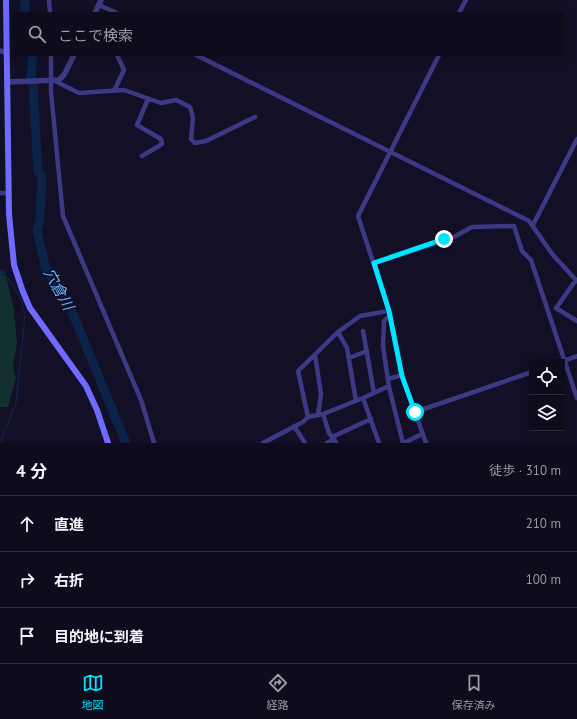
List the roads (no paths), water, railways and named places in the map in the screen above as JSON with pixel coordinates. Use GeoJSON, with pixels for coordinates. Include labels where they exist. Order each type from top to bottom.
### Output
{"type":"FeatureCollection","features":[{"type":"Feature","properties":{"kind":"main road"},"geometry":{"type":"LineString","coordinates":[[6,0],[3,51],[10,82],[9,193],[12,250],[23,292],[36,317],[86,386],[97,410],[108,443]]}},
{"type":"Feature","properties":{"kind":"street"},"geometry":{"type":"LineString","coordinates":[[49,0],[50,12]]}},
{"type":"Feature","properties":{"kind":"street"},"geometry":{"type":"LineString","coordinates":[[460,12],[466,0]]}},
{"type":"Feature","properties":{"kind":"street"},"geometry":{"type":"LineString","coordinates":[[95,12],[100,2],[115,12]]}},
{"type":"Feature","properties":{"kind":"street"},"geometry":{"type":"LineString","coordinates":[[51,56],[58,170],[63,216],[140,400],[154,443]]}},
{"type":"Feature","properties":{"kind":"street"},"geometry":{"type":"LineString","coordinates":[[10,82],[52,81],[64,75],[74,56]]}},
{"type":"Feature","properties":{"kind":"street"},"geometry":{"type":"LineString","coordinates":[[114,91],[124,70],[117,56]]}},
{"type":"Feature","properties":{"kind":"street"},"geometry":{"type":"LineString","coordinates":[[198,56],[525,218],[533,225],[536,233],[553,256],[576,280],[556,308],[548,313]]}},
{"type":"Feature","properties":{"kind":"street"},"geometry":{"type":"LineString","coordinates":[[426,443],[402,375],[390,313],[358,216],[438,56]]}},
{"type":"Feature","properties":{"kind":"street"},"geometry":{"type":"LineString","coordinates":[[52,81],[79,93],[114,91],[131,92],[161,103],[176,100],[190,107],[193,118],[191,139],[195,143],[206,141],[255,117]]}},
{"type":"Feature","properties":{"kind":"street"},"geometry":{"type":"LineString","coordinates":[[142,156],[162,144],[161,139],[137,125],[148,99]]}},
{"type":"Feature","properties":{"kind":"street"},"geometry":{"type":"LineString","coordinates":[[533,225],[577,139]]}},
{"type":"Feature","properties":{"kind":"street"},"geometry":{"type":"LineString","coordinates":[[0,193],[9,193]]}},
{"type":"Feature","properties":{"kind":"street"},"geometry":{"type":"LineString","coordinates":[[374,263],[452,238],[472,227],[514,226],[522,251],[531,260],[561,359]]}},
{"type":"Feature","properties":{"kind":"street"},"geometry":{"type":"LineString","coordinates":[[556,308],[577,320]]}},
{"type":"Feature","properties":{"kind":"street"},"geometry":{"type":"LineString","coordinates":[[264,443],[306,420],[308,416],[298,371],[338,332],[360,316],[390,313]]}},
{"type":"Feature","properties":{"kind":"street"},"geometry":{"type":"LineString","coordinates":[[390,313],[384,321],[382,337],[389,386],[403,443],[422,434]]}},
{"type":"Feature","properties":{"kind":"street"},"geometry":{"type":"LineString","coordinates":[[363,331],[374,393]]}},
{"type":"Feature","properties":{"kind":"street"},"geometry":{"type":"LineString","coordinates":[[338,332],[346,345],[356,401]]}},
{"type":"Feature","properties":{"kind":"street"},"geometry":{"type":"LineString","coordinates":[[349,358],[367,351]]}},
{"type":"Feature","properties":{"kind":"street"},"geometry":{"type":"LineString","coordinates":[[315,355],[321,394],[321,415],[334,440]]}},
{"type":"Feature","properties":{"kind":"street"},"geometry":{"type":"LineString","coordinates":[[565,360],[577,356]]}},
{"type":"Feature","properties":{"kind":"street"},"geometry":{"type":"LineString","coordinates":[[565,368],[577,398]]}},
{"type":"Feature","properties":{"kind":"street"},"geometry":{"type":"LineString","coordinates":[[415,412],[529,373]]}},
{"type":"Feature","properties":{"kind":"street"},"geometry":{"type":"LineString","coordinates":[[388,379],[402,375]]}},
{"type":"Feature","properties":{"kind":"street"},"geometry":{"type":"LineString","coordinates":[[308,416],[321,415],[364,398],[389,386]]}},
{"type":"Feature","properties":{"kind":"street"},"geometry":{"type":"LineString","coordinates":[[364,398],[379,443]]}},
{"type":"Feature","properties":{"kind":"street"},"geometry":{"type":"LineString","coordinates":[[327,443],[371,419]]}},
{"type":"Feature","properties":{"kind":"street"},"geometry":{"type":"LineString","coordinates":[[294,426],[304,443]]}},
{"type":"Feature","properties":{"kind":"waterway","name":"穴倉川"},"geometry":{"type":"LineString","coordinates":[[25,0],[25,12]]}},
{"type":"Feature","properties":{"kind":"waterway","name":"穴倉川"},"geometry":{"type":"LineString","coordinates":[[33,56],[31,77],[33,85],[38,172],[42,176],[40,219],[37,230],[45,266],[72,312],[126,443]]}},
{"type":"Feature","properties":{"kind":"waterway"},"geometry":{"type":"LineString","coordinates":[[0,270],[17,291],[25,316],[16,404],[0,442]]}},
{"type":"Feature","properties":{"kind":"waterway"},"geometry":{"type":"LineString","coordinates":[[0,275],[4,274]]}}]}
